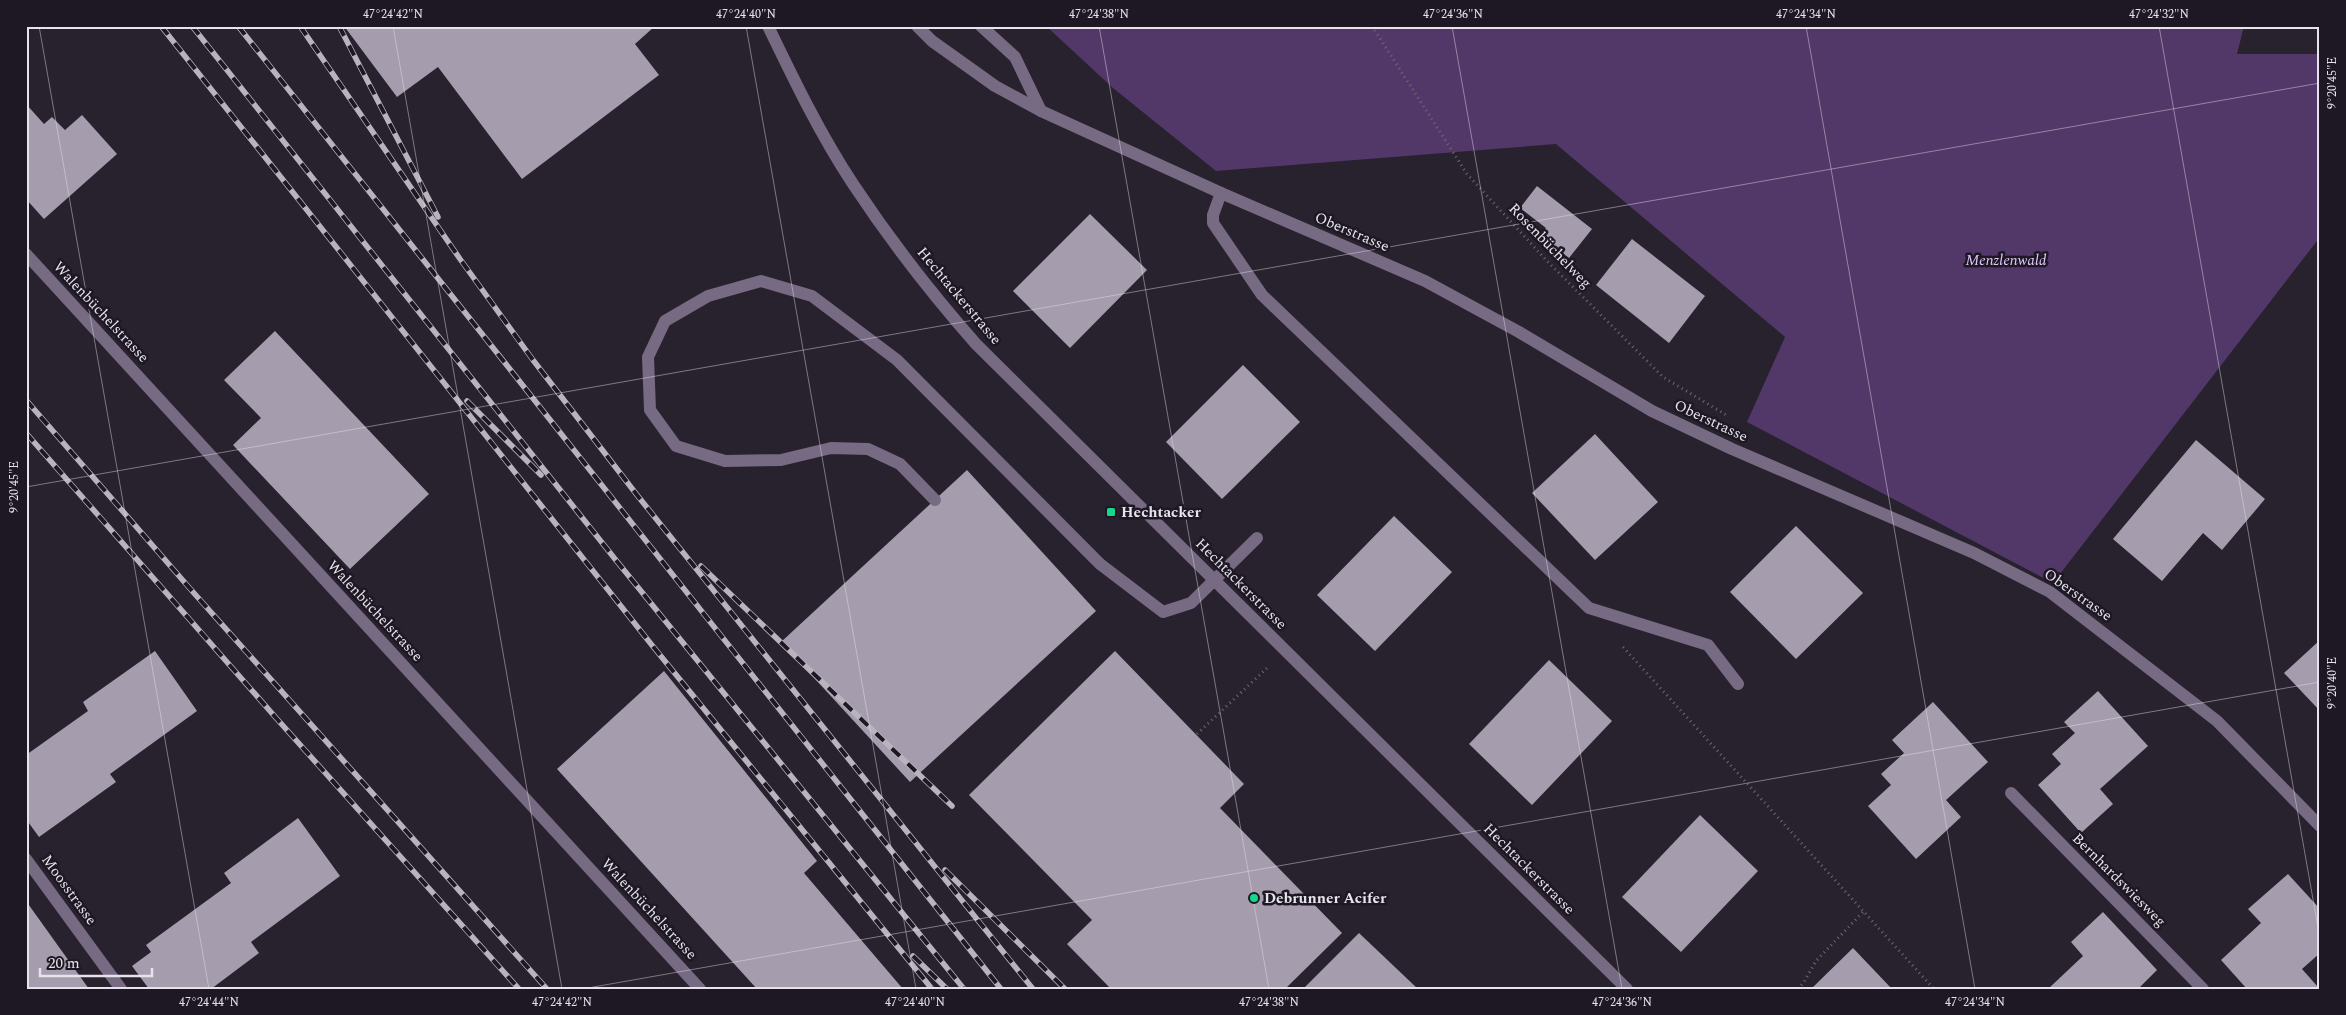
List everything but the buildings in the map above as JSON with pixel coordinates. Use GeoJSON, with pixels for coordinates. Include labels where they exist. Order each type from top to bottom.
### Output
{"type":"FeatureCollection","features":[{"type":"Feature","properties":{"kind":"street","name":"Hechtackerstrasse"},"geometry":{"type":"LineString","coordinates":[[768,26],[817,124],[852,183],[932,294],[976,344],[1626,989]]}},
{"type":"Feature","properties":{"kind":"street","name":"Oberstrasse"},"geometry":{"type":"LineString","coordinates":[[917,26],[932,41],[995,86],[1041,111],[1221,193],[1425,281],[1519,332],[1652,411],[1732,450],[1974,553],[2050,592],[2217,720],[2320,826]]}},
{"type":"Feature","properties":{"kind":"street"},"geometry":{"type":"LineString","coordinates":[[981,26],[1015,57],[1041,111]]}},
{"type":"Feature","properties":{"kind":"street"},"geometry":{"type":"LineString","coordinates":[[1221,193],[1213,215],[1213,223],[1262,295],[1589,608],[1708,645],[1738,684]]}},
{"type":"Feature","properties":{"kind":"street","name":"Walenbüchelstrasse"},"geometry":{"type":"LineString","coordinates":[[26,254],[700,989]]}},
{"type":"Feature","properties":{"kind":"street"},"geometry":{"type":"LineString","coordinates":[[935,500],[900,464],[868,449],[831,448],[781,460],[725,460],[676,446],[650,410],[648,357],[665,321],[708,296],[761,281],[812,296],[897,360],[1100,564],[1163,612],[1191,603],[1256,538]]}},
{"type":"Feature","properties":{"kind":"street","name":"Bernhardswiesweg"},"geometry":{"type":"LineString","coordinates":[[2011,794],[2203,989]]}},
{"type":"Feature","properties":{"kind":"street","name":"Moosstrasse"},"geometry":{"type":"LineString","coordinates":[[26,859],[121,989]]}},
{"type":"Feature","properties":{"kind":"path","name":"Rosenbüchelweg"},"geometry":{"type":"LineString","coordinates":[[1372,26],[1467,174],[1547,261],[1663,377],[1728,416],[1737,435],[1732,450]]}},
{"type":"Feature","properties":{"kind":"path"},"geometry":{"type":"LineString","coordinates":[[1601,612],[1622,646],[1934,989]]}},
{"type":"Feature","properties":{"kind":"path"},"geometry":{"type":"LineString","coordinates":[[1197,734],[1285,650]]}},
{"type":"Feature","properties":{"kind":"path"},"geometry":{"type":"LineString","coordinates":[[1798,989],[1816,961],[1864,911]]}},
{"type":"Feature","properties":{"kind":"green space","name":"Menzlenwald"},"geometry":{"type":"Polygon","coordinates":[[[1046,26],[2244,26],[2237,54],[2320,54],[2320,237],[2053,583],[1747,422],[1785,337],[1556,144],[1216,171],[1113,88],[1046,26]]]}},
{"type":"Feature","properties":{"kind":"railway"},"geometry":{"type":"LineString","coordinates":[[161,26],[651,644],[932,989]]}},
{"type":"Feature","properties":{"kind":"railway"},"geometry":{"type":"LineString","coordinates":[[192,26],[615,559],[964,989]]}},
{"type":"Feature","properties":{"kind":"railway"},"geometry":{"type":"LineString","coordinates":[[238,26],[1001,989]]}},
{"type":"Feature","properties":{"kind":"railway"},"geometry":{"type":"LineString","coordinates":[[300,26],[460,259],[533,360],[637,495],[1033,989]]}},
{"type":"Feature","properties":{"kind":"railway"},"geometry":{"type":"LineString","coordinates":[[339,26],[438,217]]}},
{"type":"Feature","properties":{"kind":"railway"},"geometry":{"type":"LineString","coordinates":[[26,400],[193,592],[547,989]]}},
{"type":"Feature","properties":{"kind":"railway"},"geometry":{"type":"LineString","coordinates":[[467,401],[541,475]]}},
{"type":"Feature","properties":{"kind":"railway"},"geometry":{"type":"LineString","coordinates":[[26,433],[277,719],[519,989]]}},
{"type":"Feature","properties":{"kind":"railway"},"geometry":{"type":"LineString","coordinates":[[701,566],[952,806]]}},
{"type":"Feature","properties":{"kind":"railway"},"geometry":{"type":"LineString","coordinates":[[945,870],[1065,989]]}},
{"type":"Feature","properties":{"kind":"railway"},"geometry":{"type":"LineString","coordinates":[[913,956],[947,989]]}},
{"type":"Feature","properties":{"kind":"place","name":"Hechtacker"},"geometry":{"type":"Point","coordinates":[1111,512]}},
{"type":"Feature","properties":{"kind":"place","name":"Debrunner Acifer"},"geometry":{"type":"Point","coordinates":[1254,898]}}]}
